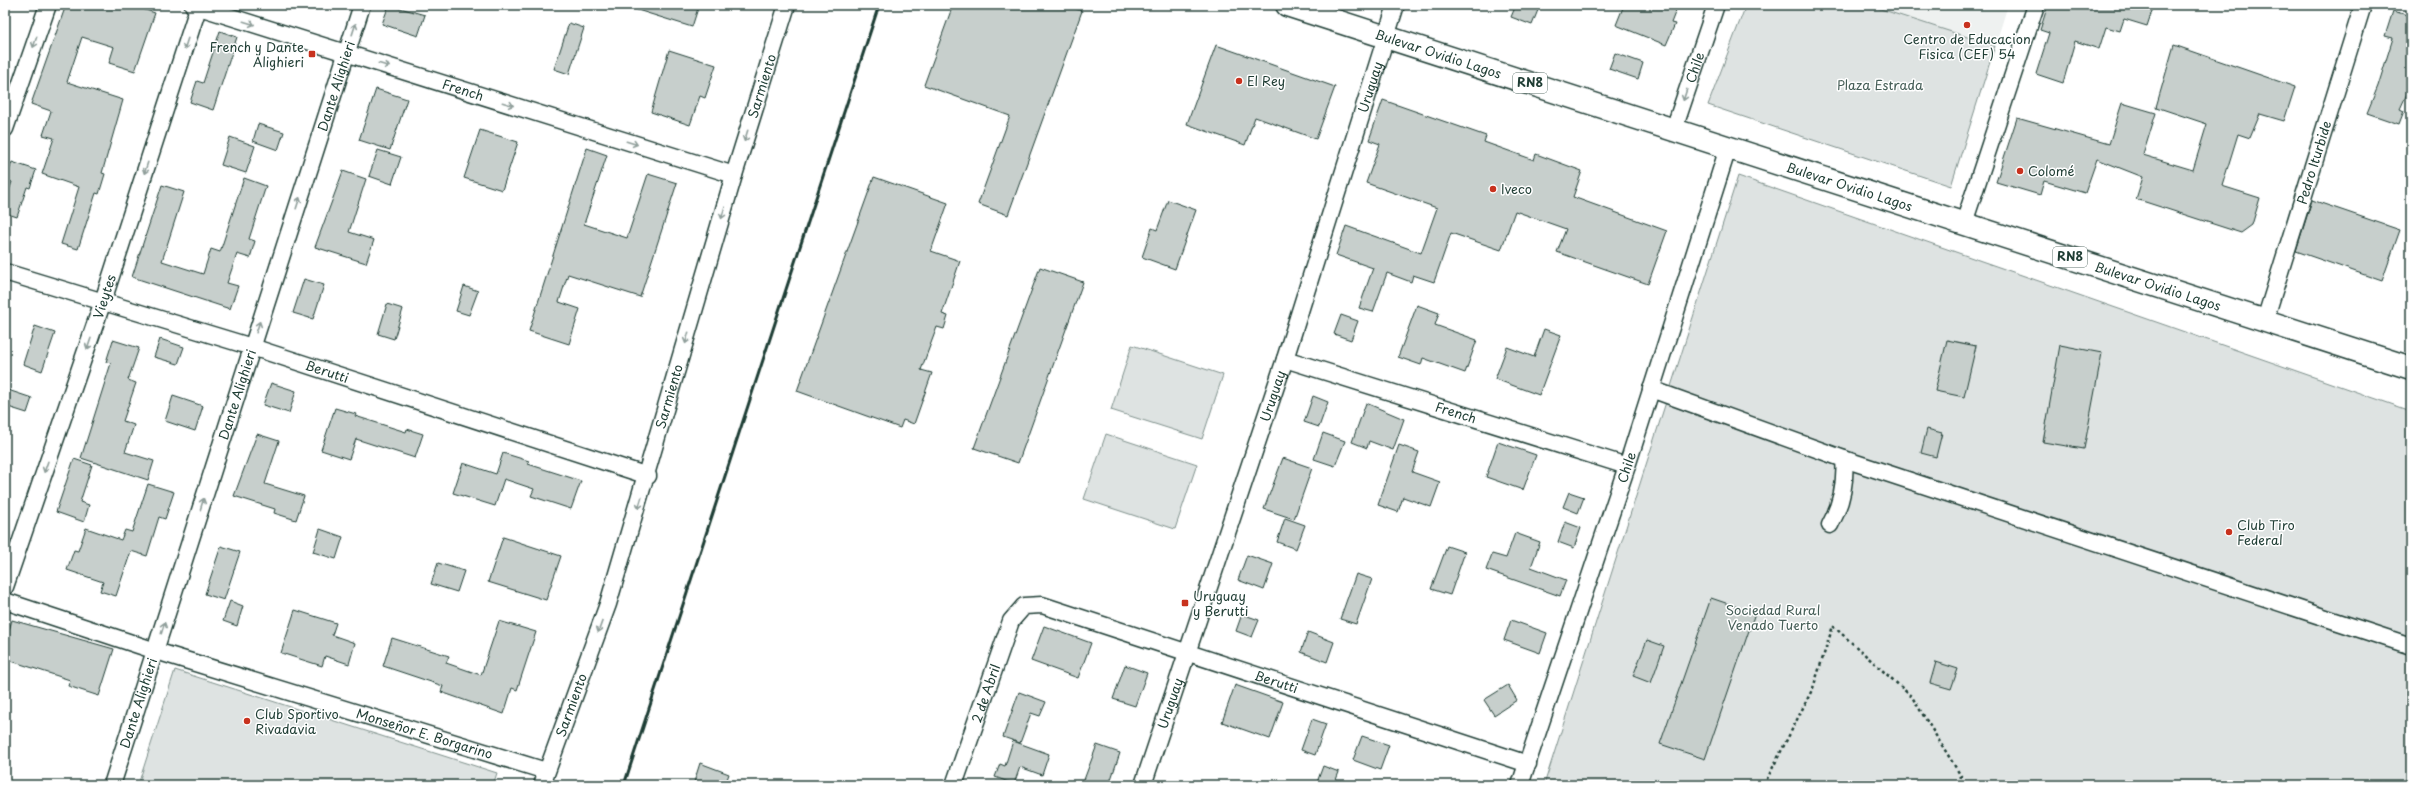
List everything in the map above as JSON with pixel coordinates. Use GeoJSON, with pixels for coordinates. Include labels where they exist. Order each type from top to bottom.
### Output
{"type":"FeatureCollection","features":[{"type":"Feature","properties":{"kind":"highway","name":"Bulevar Ovidio Lagos"},"geometry":{"type":"LineString","coordinates":[[1287,5],[2411,368]]}},
{"type":"Feature","properties":{"kind":"street"},"geometry":{"type":"LineString","coordinates":[[5,129],[48,5]]}},
{"type":"Feature","properties":{"kind":"street","name":"Dante Alighieri"},"geometry":{"type":"LineString","coordinates":[[112,785],[362,5]]}},
{"type":"Feature","properties":{"kind":"street","name":"Sarmiento"},"geometry":{"type":"LineString","coordinates":[[544,778],[608,604],[648,476],[734,175],[787,5]]}},
{"type":"Feature","properties":{"kind":"street","name":"Uruguay"},"geometry":{"type":"LineString","coordinates":[[1143,785],[1285,359],[1396,5]]}},
{"type":"Feature","properties":{"kind":"street","name":"Chile"},"geometry":{"type":"LineString","coordinates":[[1674,129],[1716,5]]}},
{"type":"Feature","properties":{"kind":"street"},"geometry":{"type":"LineString","coordinates":[[1964,224],[2036,5]]}},
{"type":"Feature","properties":{"kind":"street","name":"Pedro Iturbide"},"geometry":{"type":"LineString","coordinates":[[2265,320],[2363,5]]}},
{"type":"Feature","properties":{"kind":"street","name":"French"},"geometry":{"type":"LineString","coordinates":[[197,6],[734,175]]}},
{"type":"Feature","properties":{"kind":"street","name":"Vieytes"},"geometry":{"type":"LineString","coordinates":[[5,587],[103,301],[197,6]]}},
{"type":"Feature","properties":{"kind":"street","name":"Chile"},"geometry":{"type":"LineString","coordinates":[[1520,785],[1627,466],[1728,148]]}},
{"type":"Feature","properties":{"kind":"street","name":"Berutti"},"geometry":{"type":"LineString","coordinates":[[5,272],[252,347],[648,476]]}},
{"type":"Feature","properties":{"kind":"street","name":"French"},"geometry":{"type":"LineString","coordinates":[[1285,359],[1627,466]]}},
{"type":"Feature","properties":{"kind":"street"},"geometry":{"type":"LineString","coordinates":[[1652,389],[1844,459],[2411,646]]}},
{"type":"Feature","properties":{"kind":"street"},"geometry":{"type":"LineString","coordinates":[[1830,525],[1836,513],[1846,476],[1844,459]]}},
{"type":"Feature","properties":{"kind":"street","name":"Monseñor E. Borgarino"},"geometry":{"type":"LineString","coordinates":[[5,601],[544,778]]}},
{"type":"Feature","properties":{"kind":"street","name":"Berutti"},"geometry":{"type":"LineString","coordinates":[[1024,606],[1042,605],[1528,764]]}},
{"type":"Feature","properties":{"kind":"street","name":"2 de Abril"},"geometry":{"type":"LineString","coordinates":[[954,785],[1010,621],[1024,606]]}},
{"type":"Feature","properties":{"kind":"path"},"geometry":{"type":"LineString","coordinates":[[1764,785],[1813,688],[1833,626],[1912,696],[1961,776],[1958,785]]}},
{"type":"Feature","properties":{"kind":"shaded area","name":"Centro de Educacion Fisica (CEF) 54"},"geometry":{"type":"Polygon","coordinates":[[[1868,5],[2008,5],[1995,46],[1868,5]]]}},
{"type":"Feature","properties":{"kind":"green space","name":"Plaza Estrada"},"geometry":{"type":"Polygon","coordinates":[[[1746,5],[1868,5],[1995,46],[1951,186],[1708,105],[1746,5]]]}},
{"type":"Feature","properties":{"kind":"green space","name":"Sociedad Rural Venado Tuerto"},"geometry":{"type":"Polygon","coordinates":[[[1738,176],[2411,411],[2411,785],[1544,785],[1738,176]]]}},
{"type":"Feature","properties":{"kind":"green space"},"geometry":{"type":"Polygon","coordinates":[[[1132,345],[1223,375],[1202,439],[1111,410],[1132,345]]]}},
{"type":"Feature","properties":{"kind":"green space"},"geometry":{"type":"Polygon","coordinates":[[[1106,434],[1197,464],[1175,529],[1084,499],[1106,434]]]}},
{"type":"Feature","properties":{"kind":"green space","name":"Club Sportivo Rivadavia"},"geometry":{"type":"Polygon","coordinates":[[[175,670],[497,773],[493,785],[138,785],[175,670]]]}},
{"type":"Feature","properties":{"kind":"building"},"geometry":{"type":"Polygon","coordinates":[[[66,5],[130,5],[155,13],[135,71],[109,63],[114,47],[82,37],[67,82],[123,100],[102,173],[105,174],[99,194],[96,193],[78,249],[61,244],[79,187],[42,174],[54,138],[43,135],[51,111],[31,104],[66,5]]]}},
{"type":"Feature","properties":{"kind":"building"},"geometry":{"type":"Polygon","coordinates":[[[389,5],[425,15],[418,36],[382,24],[389,5]]]}},
{"type":"Feature","properties":{"kind":"building"},"geometry":{"type":"Polygon","coordinates":[[[632,5],[699,5],[692,27],[631,8],[632,5]]]}},
{"type":"Feature","properties":{"kind":"building"},"geometry":{"type":"Polygon","coordinates":[[[953,5],[1066,5],[1082,11],[1008,215],[978,204],[1010,116],[924,85],[953,5]]]}},
{"type":"Feature","properties":{"kind":"building"},"geometry":{"type":"Polygon","coordinates":[[[1516,5],[1540,5],[1532,25],[1511,17],[1516,5]]]}},
{"type":"Feature","properties":{"kind":"building"},"geometry":{"type":"Polygon","coordinates":[[[1624,5],[1678,5],[1671,23],[1675,24],[1666,45],[1616,25],[1624,5]]]}},
{"type":"Feature","properties":{"kind":"building"},"geometry":{"type":"Polygon","coordinates":[[[2048,5],[2154,5],[2147,26],[2124,19],[2120,31],[2106,27],[2099,49],[2075,41],[2063,83],[2036,74],[2049,33],[2040,30],[2048,5]]]}},
{"type":"Feature","properties":{"kind":"building"},"geometry":{"type":"Polygon","coordinates":[[[2393,11],[2411,16],[2411,85],[2400,109],[2404,111],[2399,124],[2367,113],[2378,86],[2393,38],[2385,36],[2393,11]]]}},
{"type":"Feature","properties":{"kind":"building"},"geometry":{"type":"Polygon","coordinates":[[[569,23],[584,28],[569,74],[554,69],[569,23]]]}},
{"type":"Feature","properties":{"kind":"building"},"geometry":{"type":"Polygon","coordinates":[[[220,31],[237,37],[213,110],[190,102],[197,81],[203,83],[220,31]]]}},
{"type":"Feature","properties":{"kind":"building"},"geometry":{"type":"Polygon","coordinates":[[[1216,45],[1335,87],[1316,139],[1255,117],[1245,145],[1187,124],[1216,45]]]}},
{"type":"Feature","properties":{"kind":"building"},"geometry":{"type":"Polygon","coordinates":[[[2174,45],[2295,87],[2284,121],[2260,114],[2250,138],[2238,134],[2222,186],[2260,198],[2252,225],[2241,233],[2136,199],[2143,177],[2097,159],[2085,193],[2044,181],[2040,195],[1996,182],[2017,118],[2109,144],[2122,103],[2156,113],[2143,155],[2193,170],[2207,124],[2156,107],[2174,45]]]}},
{"type":"Feature","properties":{"kind":"building"},"geometry":{"type":"Polygon","coordinates":[[[669,50],[716,65],[705,98],[700,96],[690,125],[651,112],[669,50]]]}},
{"type":"Feature","properties":{"kind":"building"},"geometry":{"type":"Polygon","coordinates":[[[1615,53],[1643,63],[1638,79],[1609,69],[1615,53]]]}},
{"type":"Feature","properties":{"kind":"building"},"geometry":{"type":"Polygon","coordinates":[[[376,89],[407,99],[390,150],[359,140],[376,89]]]}},
{"type":"Feature","properties":{"kind":"building"},"geometry":{"type":"Polygon","coordinates":[[[1383,100],[1486,136],[1484,142],[1534,160],[1536,154],[1582,171],[1573,197],[1667,231],[1648,284],[1557,252],[1566,229],[1515,211],[1501,250],[1451,233],[1434,282],[1413,275],[1411,282],[1387,273],[1373,312],[1359,308],[1373,268],[1336,255],[1346,226],[1421,253],[1437,208],[1366,183],[1380,144],[1369,140],[1383,100]]]}},
{"type":"Feature","properties":{"kind":"building"},"geometry":{"type":"Polygon","coordinates":[[[258,124],[284,132],[278,150],[253,141],[258,124]]]}},
{"type":"Feature","properties":{"kind":"building"},"geometry":{"type":"Polygon","coordinates":[[[480,130],[518,142],[502,190],[464,178],[480,130]]]}},
{"type":"Feature","properties":{"kind":"building"},"geometry":{"type":"Polygon","coordinates":[[[230,137],[255,146],[246,173],[221,165],[230,137]]]}},
{"type":"Feature","properties":{"kind":"building"},"geometry":{"type":"Polygon","coordinates":[[[587,148],[607,155],[584,224],[627,238],[648,174],[677,183],[640,297],[568,274],[559,302],[580,309],[569,344],[529,331],[587,148]]]}},
{"type":"Feature","properties":{"kind":"building"},"geometry":{"type":"Polygon","coordinates":[[[378,150],[401,157],[392,184],[369,176],[378,150]]]}},
{"type":"Feature","properties":{"kind":"building"},"geometry":{"type":"Polygon","coordinates":[[[12,162],[36,170],[30,188],[27,187],[17,217],[5,213],[5,202],[12,182],[6,180],[12,162]]]}},
{"type":"Feature","properties":{"kind":"building"},"geometry":{"type":"Polygon","coordinates":[[[343,171],[366,179],[349,232],[374,240],[366,263],[315,247],[343,171]]]}},
{"type":"Feature","properties":{"kind":"building"},"geometry":{"type":"Polygon","coordinates":[[[874,177],[948,203],[931,251],[960,261],[942,314],[948,316],[944,329],[937,327],[921,370],[932,373],[914,424],[903,420],[900,428],[797,391],[874,177]]]}},
{"type":"Feature","properties":{"kind":"building"},"geometry":{"type":"Polygon","coordinates":[[[244,178],[266,186],[249,239],[255,241],[250,258],[237,254],[227,283],[238,286],[230,309],[132,277],[162,185],[184,192],[162,261],[203,274],[211,249],[220,252],[244,178]]]}},
{"type":"Feature","properties":{"kind":"building"},"geometry":{"type":"Polygon","coordinates":[[[1168,200],[1196,210],[1175,269],[1142,257],[1152,228],[1157,230],[1168,200]]]}},
{"type":"Feature","properties":{"kind":"building"},"geometry":{"type":"Polygon","coordinates":[[[2312,200],[2400,230],[2382,281],[2296,251],[2312,200]]]}},
{"type":"Feature","properties":{"kind":"building"},"geometry":{"type":"Polygon","coordinates":[[[1040,267],[1083,282],[1018,463],[974,448],[1040,267]]]}},
{"type":"Feature","properties":{"kind":"building"},"geometry":{"type":"Polygon","coordinates":[[[304,279],[324,285],[313,319],[293,313],[304,279]]]}},
{"type":"Feature","properties":{"kind":"building"},"geometry":{"type":"Polygon","coordinates":[[[464,286],[478,291],[469,315],[456,311],[464,286]]]}},
{"type":"Feature","properties":{"kind":"building"},"geometry":{"type":"Polygon","coordinates":[[[387,304],[403,309],[394,339],[378,334],[387,304]]]}},
{"type":"Feature","properties":{"kind":"building"},"geometry":{"type":"Polygon","coordinates":[[[1417,305],[1439,313],[1435,325],[1477,340],[1465,373],[1423,358],[1421,365],[1398,357],[1417,305]]]}},
{"type":"Feature","properties":{"kind":"building"},"geometry":{"type":"Polygon","coordinates":[[[1341,315],[1358,321],[1351,340],[1334,334],[1341,315]]]}},
{"type":"Feature","properties":{"kind":"building"},"geometry":{"type":"Polygon","coordinates":[[[35,326],[55,333],[42,371],[23,364],[35,326]]]}},
{"type":"Feature","properties":{"kind":"building"},"geometry":{"type":"Polygon","coordinates":[[[1544,329],[1561,335],[1539,395],[1495,379],[1507,347],[1534,357],[1544,329]]]}},
{"type":"Feature","properties":{"kind":"building"},"geometry":{"type":"Polygon","coordinates":[[[160,339],[184,347],[178,364],[154,357],[160,339]]]}},
{"type":"Feature","properties":{"kind":"building"},"geometry":{"type":"Polygon","coordinates":[[[113,340],[139,348],[128,380],[136,383],[123,421],[134,425],[125,452],[154,461],[148,480],[81,458],[111,363],[106,362],[113,340]]]}},
{"type":"Feature","properties":{"kind":"building"},"geometry":{"type":"Polygon","coordinates":[[[1947,340],[1976,346],[1964,397],[1935,391],[1947,340]]]}},
{"type":"Feature","properties":{"kind":"building"},"geometry":{"type":"Polygon","coordinates":[[[2060,345],[2102,353],[2084,449],[2043,442],[2060,345]]]}},
{"type":"Feature","properties":{"kind":"building"},"geometry":{"type":"Polygon","coordinates":[[[271,383],[296,391],[289,413],[263,405],[271,383]]]}},
{"type":"Feature","properties":{"kind":"building"},"geometry":{"type":"Polygon","coordinates":[[[5,389],[32,398],[27,413],[5,406],[5,389]]]}},
{"type":"Feature","properties":{"kind":"building"},"geometry":{"type":"Polygon","coordinates":[[[173,396],[203,406],[195,431],[165,421],[173,396]]]}},
{"type":"Feature","properties":{"kind":"building"},"geometry":{"type":"Polygon","coordinates":[[[1313,396],[1328,402],[1319,427],[1304,422],[1313,396]]]}},
{"type":"Feature","properties":{"kind":"building"},"geometry":{"type":"Polygon","coordinates":[[[1366,403],[1404,419],[1393,450],[1369,441],[1367,448],[1352,442],[1366,403]]]}},
{"type":"Feature","properties":{"kind":"building"},"geometry":{"type":"Polygon","coordinates":[[[335,408],[406,432],[407,429],[423,434],[415,458],[356,439],[349,459],[321,450],[335,408]]]}},
{"type":"Feature","properties":{"kind":"building"},"geometry":{"type":"Polygon","coordinates":[[[1927,429],[1942,433],[1936,457],[1921,453],[1927,429]]]}},
{"type":"Feature","properties":{"kind":"building"},"geometry":{"type":"Polygon","coordinates":[[[1323,433],[1345,441],[1335,466],[1314,459],[1323,433]]]}},
{"type":"Feature","properties":{"kind":"building"},"geometry":{"type":"Polygon","coordinates":[[[257,434],[279,441],[265,484],[304,496],[296,520],[274,513],[275,509],[234,496],[257,434]]]}},
{"type":"Feature","properties":{"kind":"building"},"geometry":{"type":"Polygon","coordinates":[[[1498,442],[1536,455],[1523,490],[1486,477],[1498,442]]]}},
{"type":"Feature","properties":{"kind":"building"},"geometry":{"type":"Polygon","coordinates":[[[1399,445],[1419,452],[1412,472],[1440,482],[1431,507],[1403,497],[1398,512],[1378,505],[1399,445]]]}},
{"type":"Feature","properties":{"kind":"building"},"geometry":{"type":"Polygon","coordinates":[[[503,453],[529,461],[528,464],[581,481],[571,509],[531,496],[534,489],[504,479],[495,506],[453,493],[463,463],[496,474],[503,453]]]}},
{"type":"Feature","properties":{"kind":"building"},"geometry":{"type":"Polygon","coordinates":[[[1283,458],[1312,468],[1294,519],[1264,509],[1283,458]]]}},
{"type":"Feature","properties":{"kind":"building"},"geometry":{"type":"Polygon","coordinates":[[[74,459],[92,465],[80,502],[89,505],[84,522],[56,512],[74,459]]]}},
{"type":"Feature","properties":{"kind":"building"},"geometry":{"type":"Polygon","coordinates":[[[148,484],[174,492],[165,519],[159,517],[147,556],[131,551],[116,596],[100,591],[103,582],[67,570],[74,550],[78,551],[86,528],[121,540],[125,530],[132,532],[148,484]]]}},
{"type":"Feature","properties":{"kind":"building"},"geometry":{"type":"Polygon","coordinates":[[[1569,492],[1584,497],[1578,513],[1563,507],[1569,492]]]}},
{"type":"Feature","properties":{"kind":"building"},"geometry":{"type":"Polygon","coordinates":[[[1285,518],[1305,525],[1296,549],[1277,542],[1285,518]]]}},
{"type":"Feature","properties":{"kind":"building"},"geometry":{"type":"Polygon","coordinates":[[[1565,522],[1581,528],[1574,548],[1558,542],[1565,522]]]}},
{"type":"Feature","properties":{"kind":"building"},"geometry":{"type":"Polygon","coordinates":[[[320,529],[343,537],[336,559],[313,552],[320,529]]]}},
{"type":"Feature","properties":{"kind":"building"},"geometry":{"type":"Polygon","coordinates":[[[1515,533],[1540,542],[1531,567],[1566,580],[1560,596],[1486,570],[1492,554],[1506,558],[1515,533]]]}},
{"type":"Feature","properties":{"kind":"building"},"geometry":{"type":"Polygon","coordinates":[[[503,537],[561,556],[546,600],[488,582],[503,537]]]}},
{"type":"Feature","properties":{"kind":"building"},"geometry":{"type":"Polygon","coordinates":[[[221,546],[240,552],[224,600],[205,594],[221,546]]]}},
{"type":"Feature","properties":{"kind":"building"},"geometry":{"type":"Polygon","coordinates":[[[1447,546],[1465,552],[1450,595],[1431,589],[1447,546]]]}},
{"type":"Feature","properties":{"kind":"building"},"geometry":{"type":"Polygon","coordinates":[[[1247,555],[1273,564],[1264,590],[1238,580],[1247,555]]]}},
{"type":"Feature","properties":{"kind":"building"},"geometry":{"type":"Polygon","coordinates":[[[438,563],[464,571],[457,592],[431,584],[438,563]]]}},
{"type":"Feature","properties":{"kind":"building"},"geometry":{"type":"Polygon","coordinates":[[[1356,574],[1372,579],[1356,624],[1340,619],[1356,574]]]}},
{"type":"Feature","properties":{"kind":"building"},"geometry":{"type":"Polygon","coordinates":[[[1711,598],[1755,613],[1705,759],[1660,744],[1711,598]]]}},
{"type":"Feature","properties":{"kind":"building"},"geometry":{"type":"Polygon","coordinates":[[[230,601],[243,606],[237,626],[223,621],[230,601]]]}},
{"type":"Feature","properties":{"kind":"building"},"geometry":{"type":"Polygon","coordinates":[[[295,610],[336,623],[332,635],[355,643],[349,664],[325,656],[322,666],[281,653],[295,610]]]}},
{"type":"Feature","properties":{"kind":"building"},"geometry":{"type":"Polygon","coordinates":[[[1242,614],[1259,620],[1252,637],[1236,631],[1242,614]]]}},
{"type":"Feature","properties":{"kind":"building"},"geometry":{"type":"Polygon","coordinates":[[[12,620],[114,649],[99,696],[68,686],[70,680],[5,659],[5,643],[12,620]]]}},
{"type":"Feature","properties":{"kind":"building"},"geometry":{"type":"Polygon","coordinates":[[[1511,620],[1547,633],[1540,653],[1504,640],[1511,620]]]}},
{"type":"Feature","properties":{"kind":"building"},"geometry":{"type":"Polygon","coordinates":[[[499,621],[536,632],[517,690],[512,688],[504,714],[441,692],[443,686],[383,666],[392,638],[449,656],[446,663],[481,675],[499,621]]]}},
{"type":"Feature","properties":{"kind":"building"},"geometry":{"type":"Polygon","coordinates":[[[1044,626],[1091,643],[1078,678],[1031,661],[1044,626]]]}},
{"type":"Feature","properties":{"kind":"building"},"geometry":{"type":"Polygon","coordinates":[[[1308,632],[1334,642],[1327,662],[1301,652],[1308,632]]]}},
{"type":"Feature","properties":{"kind":"building"},"geometry":{"type":"Polygon","coordinates":[[[1647,640],[1664,646],[1651,683],[1633,676],[1647,640]]]}},
{"type":"Feature","properties":{"kind":"building"},"geometry":{"type":"Polygon","coordinates":[[[1936,662],[1958,669],[1951,689],[1930,683],[1936,662]]]}},
{"type":"Feature","properties":{"kind":"building"},"geometry":{"type":"Polygon","coordinates":[[[1125,665],[1147,673],[1135,706],[1113,699],[1125,665]]]}},
{"type":"Feature","properties":{"kind":"building"},"geometry":{"type":"Polygon","coordinates":[[[1235,685],[1283,702],[1270,739],[1222,722],[1235,685]]]}},
{"type":"Feature","properties":{"kind":"building"},"geometry":{"type":"Polygon","coordinates":[[[1508,685],[1517,700],[1494,715],[1484,700],[1508,685]]]}},
{"type":"Feature","properties":{"kind":"building"},"geometry":{"type":"Polygon","coordinates":[[[1019,692],[1046,702],[1040,716],[1031,713],[1020,743],[1003,737],[1019,692]]]}},
{"type":"Feature","properties":{"kind":"building"},"geometry":{"type":"Polygon","coordinates":[[[1312,719],[1326,724],[1315,755],[1301,750],[1312,719]]]}},
{"type":"Feature","properties":{"kind":"building"},"geometry":{"type":"Polygon","coordinates":[[[1362,736],[1389,745],[1380,770],[1353,760],[1362,736]]]}},
{"type":"Feature","properties":{"kind":"building"},"geometry":{"type":"Polygon","coordinates":[[[1013,741],[1049,754],[1042,775],[1020,767],[1014,784],[995,777],[1000,764],[1005,766],[1013,741]]]}},
{"type":"Feature","properties":{"kind":"building"},"geometry":{"type":"Polygon","coordinates":[[[1097,745],[1120,753],[1109,785],[1082,785],[1097,745]]]}},
{"type":"Feature","properties":{"kind":"building"},"geometry":{"type":"Polygon","coordinates":[[[700,763],[729,774],[725,785],[702,785],[694,782],[700,763]]]}},
{"type":"Feature","properties":{"kind":"building"},"geometry":{"type":"Polygon","coordinates":[[[1323,766],[1339,772],[1334,785],[1316,785],[1323,766]]]}},
{"type":"Feature","properties":{"kind":"railway"},"geometry":{"type":"LineString","coordinates":[[624,785],[879,5]]}},
{"type":"Feature","properties":{"kind":"place","name":"Centro de Educacion Fisica (CEF) 54"},"geometry":{"type":"Point","coordinates":[1967,25]}},
{"type":"Feature","properties":{"kind":"place","name":"French y Dante Alighieri"},"geometry":{"type":"Point","coordinates":[312,54]}},
{"type":"Feature","properties":{"kind":"place","name":"El Rey"},"geometry":{"type":"Point","coordinates":[1239,81]}},
{"type":"Feature","properties":{"kind":"place","name":"Colomé"},"geometry":{"type":"Point","coordinates":[2020,171]}},
{"type":"Feature","properties":{"kind":"place","name":"Iveco"},"geometry":{"type":"Point","coordinates":[1493,189]}},
{"type":"Feature","properties":{"kind":"place","name":"Club Tiro Federal"},"geometry":{"type":"Point","coordinates":[2229,532]}},
{"type":"Feature","properties":{"kind":"place","name":"Uruguay y Berutti"},"geometry":{"type":"Point","coordinates":[1185,603]}},
{"type":"Feature","properties":{"kind":"place","name":"Club Sportivo Rivadavia"},"geometry":{"type":"Point","coordinates":[247,721]}}]}
